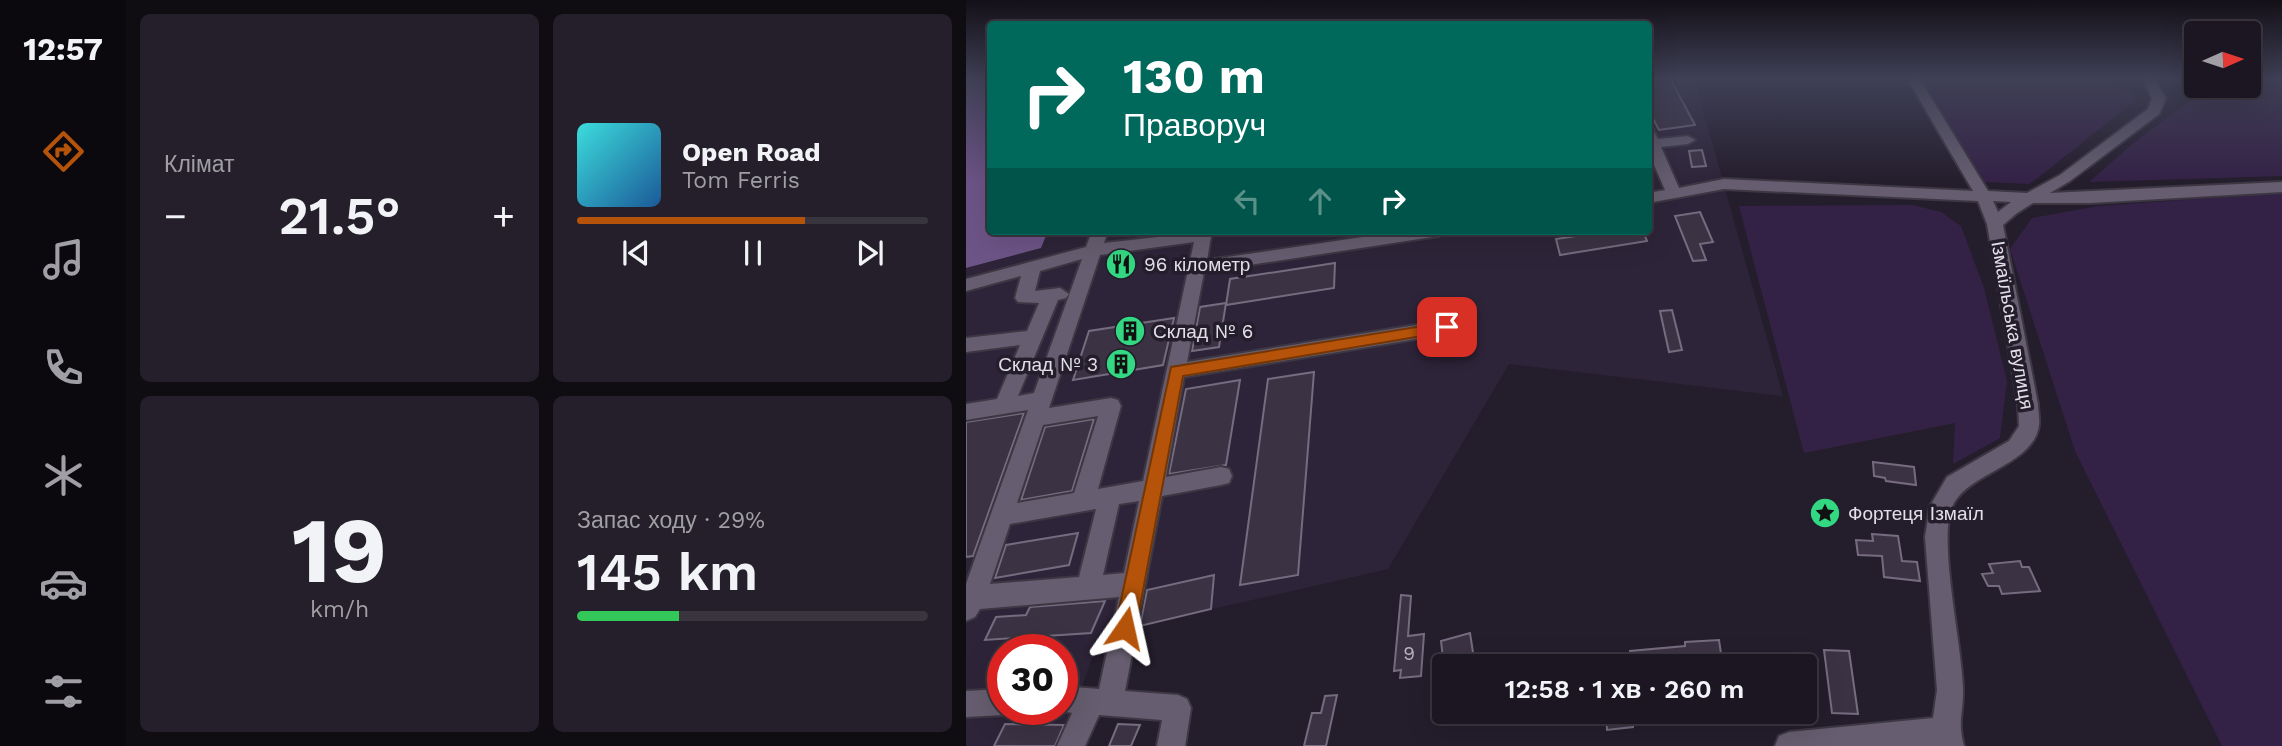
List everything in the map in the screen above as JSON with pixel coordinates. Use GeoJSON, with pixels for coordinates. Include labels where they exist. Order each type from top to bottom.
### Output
{"type":"FeatureCollection","features":[{"type":"Feature","properties":{"kind":"street","name":"Ізмаїльська вулиця"},"geometry":{"type":"LineString","coordinates":[[1934,113],[1984,197],[1995,224],[2028,404],[2029,427],[2016,447],[1955,484],[1941,506],[1936,537],[1951,690],[1947,736]]}},
{"type":"Feature","properties":{"kind":"street"},"geometry":{"type":"LineString","coordinates":[[1933,195],[1970,207],[1995,224],[2026,198],[2065,178],[2152,113]]}},
{"type":"Feature","properties":{"kind":"street"},"geometry":{"type":"LineString","coordinates":[[1652,140],[1688,140]]}},
{"type":"Feature","properties":{"kind":"street"},"geometry":{"type":"LineString","coordinates":[[1652,144],[1674,193]]}},
{"type":"Feature","properties":{"kind":"street"},"geometry":{"type":"LineString","coordinates":[[2065,178],[2090,198]]}},
{"type":"Feature","properties":{"kind":"street"},"geometry":{"type":"LineString","coordinates":[[1652,197],[1724,184],[2026,198],[2090,198],[2282,187]]}},
{"type":"Feature","properties":{"kind":"street"},"geometry":{"type":"LineString","coordinates":[[966,285],[1032,267],[1097,240],[1173,235]]}},
{"type":"Feature","properties":{"kind":"street"},"geometry":{"type":"LineString","coordinates":[[1071,746],[1101,701],[1134,584],[1204,235]]}},
{"type":"Feature","properties":{"kind":"street"},"geometry":{"type":"LineString","coordinates":[[1197,267],[1411,235]]}},
{"type":"Feature","properties":{"kind":"street"},"geometry":{"type":"LineString","coordinates":[[1097,240],[1001,516],[968,602],[1134,584]]}},
{"type":"Feature","properties":{"kind":"street"},"geometry":{"type":"LineString","coordinates":[[1032,267],[1024,298],[1079,291]]}},
{"type":"Feature","properties":{"kind":"street"},"geometry":{"type":"LineString","coordinates":[[1004,406],[1051,295]]}},
{"type":"Feature","properties":{"kind":"street"},"geometry":{"type":"LineString","coordinates":[[1176,371],[1447,327]]}},
{"type":"Feature","properties":{"kind":"street"},"geometry":{"type":"LineString","coordinates":[[966,345],[1033,337]]}},
{"type":"Feature","properties":{"kind":"street"},"geometry":{"type":"LineString","coordinates":[[966,412],[1004,406],[1038,409],[1111,406],[1083,501]]}},
{"type":"Feature","properties":{"kind":"street"},"geometry":{"type":"LineString","coordinates":[[1001,516],[1221,476]]}},
{"type":"Feature","properties":{"kind":"street"},"geometry":{"type":"LineString","coordinates":[[1088,588],[1110,496]]}},
{"type":"Feature","properties":{"kind":"street"},"geometry":{"type":"LineString","coordinates":[[1078,700],[1178,708],[1171,746]]}},
{"type":"Feature","properties":{"kind":"street"},"geometry":{"type":"LineString","coordinates":[[966,704],[987,703]]}},
{"type":"Feature","properties":{"kind":"street"},"geometry":{"type":"LineString","coordinates":[[1789,746],[1926,734],[1947,736]]}},
{"type":"Feature","properties":{"kind":"shaded area"},"geometry":{"type":"Polygon","coordinates":[[[966,113],[987,113],[987,235],[1046,235],[1041,248],[966,268],[966,113]]]}},
{"type":"Feature","properties":{"kind":"shaded area"},"geometry":{"type":"Polygon","coordinates":[[[1652,113],[1704,113],[1783,396],[1509,364],[1388,569],[1101,632],[1078,698],[1078,634],[987,634],[987,725],[1070,725],[1083,746],[966,746],[966,268],[1041,248],[1046,235],[1652,235],[1652,113]]]}},
{"type":"Feature","properties":{"kind":"shaded area"},"geometry":{"type":"Polygon","coordinates":[[[1938,113],[2120,113],[2030,184],[1982,182],[1938,113]]]}},
{"type":"Feature","properties":{"kind":"shaded area"},"geometry":{"type":"Polygon","coordinates":[[[2174,113],[2282,113],[2282,176],[2089,182],[2131,145],[2174,113]]]}},
{"type":"Feature","properties":{"kind":"shaded area"},"geometry":{"type":"Polygon","coordinates":[[[2282,193],[2282,746],[2222,746],[2075,451],[2010,249],[2032,218],[2099,206],[2282,193]]]}},
{"type":"Feature","properties":{"kind":"shaded area"},"geometry":{"type":"Polygon","coordinates":[[[1913,205],[1941,212],[1961,226],[1984,288],[2007,381],[2000,438],[1953,464],[1955,423],[1804,453],[1739,206],[1913,205]]]}},
{"type":"Feature","properties":{"kind":"building"},"geometry":{"type":"Polygon","coordinates":[[[1652,113],[1689,113],[1695,125],[1659,130],[1652,113]]]}},
{"type":"Feature","properties":{"kind":"building"},"geometry":{"type":"Polygon","coordinates":[[[1702,150],[1706,166],[1692,167],[1689,151],[1702,150]]]}},
{"type":"Feature","properties":{"kind":"building"},"geometry":{"type":"Polygon","coordinates":[[[1700,212],[1713,242],[1700,244],[1706,260],[1693,261],[1675,216],[1700,212]]]}},
{"type":"Feature","properties":{"kind":"building"},"geometry":{"type":"Polygon","coordinates":[[[1582,235],[1645,235],[1647,241],[1560,255],[1556,239],[1582,235]]]}},
{"type":"Feature","properties":{"kind":"building"},"geometry":{"type":"Polygon","coordinates":[[[1335,263],[1334,288],[1226,305],[1230,279],[1335,263]]]}},
{"type":"Feature","properties":{"kind":"building"},"geometry":{"type":"Polygon","coordinates":[[[1226,303],[1219,347],[1192,351],[1200,307],[1226,303]]]}},
{"type":"Feature","properties":{"kind":"building"},"geometry":{"type":"Polygon","coordinates":[[[1672,310],[1682,350],[1669,352],[1660,311],[1672,310]]]}},
{"type":"Feature","properties":{"kind":"building"},"geometry":{"type":"Polygon","coordinates":[[[1174,318],[1163,365],[1073,380],[1089,331],[1174,318]]]}},
{"type":"Feature","properties":{"kind":"building"},"geometry":{"type":"Polygon","coordinates":[[[1314,372],[1298,575],[1240,585],[1268,379],[1314,372]]]}},
{"type":"Feature","properties":{"kind":"building"},"geometry":{"type":"Polygon","coordinates":[[[1240,380],[1226,465],[1169,474],[1186,389],[1240,380]]]}},
{"type":"Feature","properties":{"kind":"building"},"geometry":{"type":"Polygon","coordinates":[[[1024,413],[973,556],[966,557],[966,422],[1024,413]]]}},
{"type":"Feature","properties":{"kind":"building"},"geometry":{"type":"Polygon","coordinates":[[[1094,419],[1072,491],[1021,500],[1045,427],[1094,419]]]}},
{"type":"Feature","properties":{"kind":"building"},"geometry":{"type":"Polygon","coordinates":[[[1873,462],[1914,467],[1916,485],[1886,481],[1885,478],[1874,476],[1873,462]]]}},
{"type":"Feature","properties":{"kind":"building"},"geometry":{"type":"Polygon","coordinates":[[[1078,533],[1069,565],[995,578],[1006,545],[1078,533]]]}},
{"type":"Feature","properties":{"kind":"building"},"geometry":{"type":"Polygon","coordinates":[[[1872,534],[1898,536],[1902,561],[1917,562],[1920,581],[1884,577],[1882,556],[1858,555],[1856,540],[1873,541],[1872,534]]]}},
{"type":"Feature","properties":{"kind":"building"},"geometry":{"type":"Polygon","coordinates":[[[2020,561],[2022,567],[2029,567],[2040,591],[2002,594],[1999,586],[1988,586],[1982,574],[1993,573],[1989,564],[2020,561]]]}},
{"type":"Feature","properties":{"kind":"building"},"geometry":{"type":"Polygon","coordinates":[[[1214,575],[1211,609],[1140,626],[1147,590],[1214,575]]]}},
{"type":"Feature","properties":{"kind":"building"},"geometry":{"type":"Polygon","coordinates":[[[1401,595],[1411,596],[1408,636],[1424,634],[1421,676],[1400,678],[1401,670],[1394,671],[1401,595]]]}},
{"type":"Feature","properties":{"kind":"building"},"geometry":{"type":"Polygon","coordinates":[[[1105,601],[1091,633],[988,634],[996,617],[1026,615],[1030,607],[1105,601]]]}},
{"type":"Feature","properties":{"kind":"building"},"geometry":{"type":"Polygon","coordinates":[[[1470,633],[1473,654],[1442,654],[1441,641],[1470,633]]]}},
{"type":"Feature","properties":{"kind":"building"},"geometry":{"type":"Polygon","coordinates":[[[1719,640],[1721,654],[1630,654],[1630,651],[1685,646],[1685,642],[1719,640]]]}},
{"type":"Feature","properties":{"kind":"building"},"geometry":{"type":"Polygon","coordinates":[[[1824,650],[1849,651],[1858,714],[1832,713],[1824,650]]]}},
{"type":"Feature","properties":{"kind":"building"},"geometry":{"type":"Polygon","coordinates":[[[1337,695],[1326,746],[1304,746],[1312,713],[1321,713],[1325,696],[1337,695]]]}},
{"type":"Feature","properties":{"kind":"building"},"geometry":{"type":"Polygon","coordinates":[[[1118,724],[1140,725],[1131,746],[1109,746],[1118,724]]]}},
{"type":"Feature","properties":{"kind":"building"},"geometry":{"type":"Polygon","coordinates":[[[1607,724],[1633,724],[1633,727],[1607,730],[1607,724]]]}},
{"type":"Feature","properties":{"kind":"building"},"geometry":{"type":"Polygon","coordinates":[[[1004,725],[1064,725],[1055,746],[994,746],[1004,725]]]}},
{"type":"Feature","properties":{"kind":"place","name":"96 кілометр"},"geometry":{"type":"Point","coordinates":[1121,264]}},
{"type":"Feature","properties":{"kind":"place","name":"Склад № 6"},"geometry":{"type":"Point","coordinates":[1130,331]}},
{"type":"Feature","properties":{"kind":"place","name":"Склад № 3"},"geometry":{"type":"Point","coordinates":[1121,364]}},
{"type":"Feature","properties":{"kind":"place","name":"Фортеця Ізмаїл"},"geometry":{"type":"Point","coordinates":[1825,513]}},
{"type":"Feature","properties":{"kind":"route"},"geometry":{"type":"LineString","coordinates":[[1125,628],[1176,371],[1447,327]]}}]}
